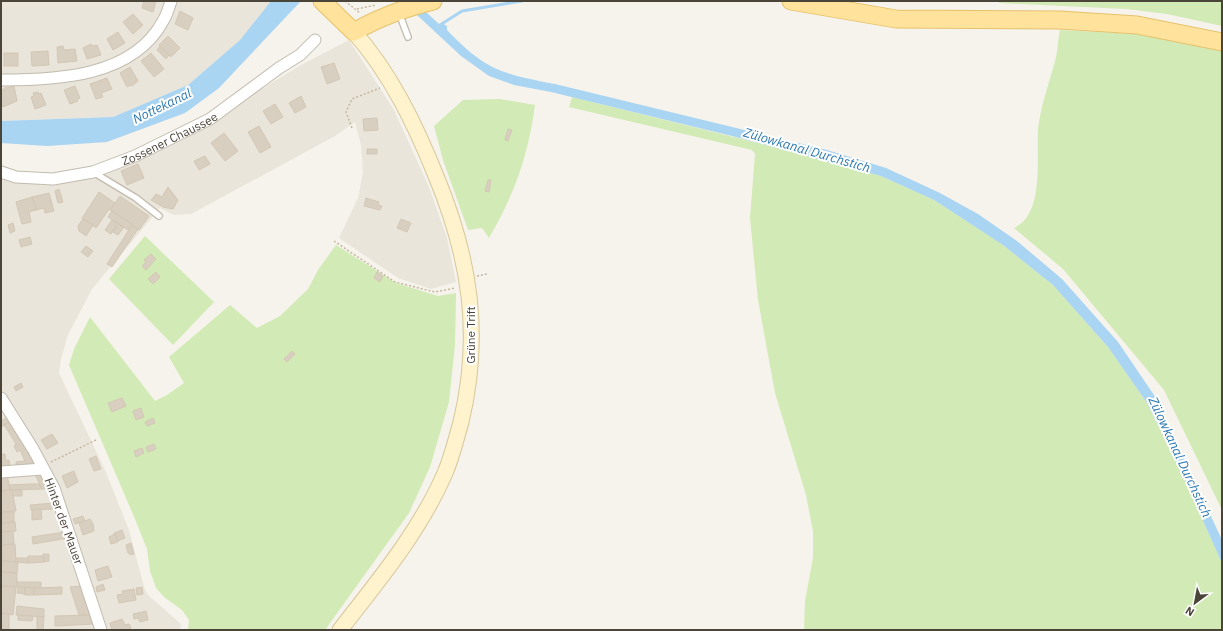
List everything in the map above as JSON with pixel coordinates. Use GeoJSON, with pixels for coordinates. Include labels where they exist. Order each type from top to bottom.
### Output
{"type":"FeatureCollection","features":[{"type":"Feature","properties":{"kind":"main road"},"geometry":{"type":"LineString","coordinates":[[322,1],[354,32],[368,23],[403,9],[430,2]]}},
{"type":"Feature","properties":{"kind":"main road"},"geometry":{"type":"LineString","coordinates":[[791,1],[896,19],[1060,20],[1137,25],[1222,42]]}},
{"type":"Feature","properties":{"kind":"main road","name":"Grüne Trift"},"geometry":{"type":"LineString","coordinates":[[340,630],[411,535],[445,473],[456,441],[470,377],[472,331],[469,286],[464,259],[451,217],[419,137],[393,85],[372,53],[354,32]]}},
{"type":"Feature","properties":{"kind":"street"},"geometry":{"type":"LineString","coordinates":[[1,80],[63,77],[111,65],[136,51],[148,40],[163,21],[171,1]]}},
{"type":"Feature","properties":{"kind":"street","name":"Zossener Chaussee"},"geometry":{"type":"LineString","coordinates":[[2,174],[16,177],[53,180],[93,172],[135,156],[210,119],[279,68],[300,55],[314,40]]}},
{"type":"Feature","properties":{"kind":"street","name":"Hinter der Mauer"},"geometry":{"type":"LineString","coordinates":[[1,398],[54,488],[101,630]]}},
{"type":"Feature","properties":{"kind":"street"},"geometry":{"type":"LineString","coordinates":[[1,472],[43,469]]}},
{"type":"Feature","properties":{"kind":"lane"},"geometry":{"type":"LineString","coordinates":[[403,9],[408,37]]}},
{"type":"Feature","properties":{"kind":"lane"},"geometry":{"type":"LineString","coordinates":[[93,172],[136,198],[159,216]]}},
{"type":"Feature","properties":{"kind":"path"},"geometry":{"type":"LineString","coordinates":[[345,1],[357,9],[382,3]]}},
{"type":"Feature","properties":{"kind":"path"},"geometry":{"type":"LineString","coordinates":[[352,128],[346,112],[352,99],[386,86]]}},
{"type":"Feature","properties":{"kind":"path"},"geometry":{"type":"LineString","coordinates":[[334,240],[395,282],[435,292],[469,286]]}},
{"type":"Feature","properties":{"kind":"path"},"geometry":{"type":"LineString","coordinates":[[43,469],[55,459],[96,440]]}},
{"type":"Feature","properties":{"kind":"shaded area"},"geometry":{"type":"Polygon","coordinates":[[[1,1],[271,1],[240,40],[188,85],[113,117],[1,121],[1,1]]]}},
{"type":"Feature","properties":{"kind":"shaded area"},"geometry":{"type":"Polygon","coordinates":[[[349,40],[394,110],[429,187],[447,238],[456,282],[431,289],[398,278],[339,238],[358,198],[363,172],[361,145],[355,122],[335,136],[191,214],[174,215],[160,208],[92,289],[68,335],[61,359],[59,373],[105,470],[129,530],[145,590],[149,596],[181,624],[180,630],[1,630],[1,177],[61,183],[91,178],[169,145],[301,65],[349,40]]]}},
{"type":"Feature","properties":{"kind":"green space"},"geometry":{"type":"Polygon","coordinates":[[[999,1],[1222,1],[1222,26],[1167,14],[1126,9],[999,3],[999,1]]]}},
{"type":"Feature","properties":{"kind":"green space"},"geometry":{"type":"Polygon","coordinates":[[[1060,30],[1136,34],[1222,51],[1222,510],[1164,390],[1063,269],[1014,228],[1024,221],[1031,211],[1035,198],[1038,169],[1039,120],[1056,57],[1060,30]]]}},
{"type":"Feature","properties":{"kind":"green space"},"geometry":{"type":"Polygon","coordinates":[[[572,97],[823,159],[881,176],[934,200],[1003,245],[1053,285],[1108,347],[1147,403],[1175,459],[1222,563],[1222,630],[804,630],[805,601],[813,558],[813,531],[806,495],[775,393],[758,300],[750,218],[755,154],[752,150],[569,107],[572,97]]]}},
{"type":"Feature","properties":{"kind":"green space"},"geometry":{"type":"Polygon","coordinates":[[[500,99],[535,105],[529,141],[519,174],[506,205],[489,238],[482,228],[468,230],[443,160],[434,126],[463,100],[500,99]]]}},
{"type":"Feature","properties":{"kind":"green space"},"geometry":{"type":"Polygon","coordinates":[[[145,236],[214,302],[173,345],[109,279],[145,236]]]}},
{"type":"Feature","properties":{"kind":"green space"},"geometry":{"type":"Polygon","coordinates":[[[336,245],[396,283],[438,296],[456,293],[455,345],[449,402],[430,467],[409,513],[325,630],[188,630],[189,620],[182,610],[164,597],[156,588],[150,571],[147,549],[69,365],[74,349],[90,317],[155,401],[167,395],[184,383],[169,357],[230,305],[257,328],[280,316],[308,289],[318,270],[336,245]]]}},
{"type":"Feature","properties":{"kind":"water","name":"Nottekanal"},"geometry":{"type":"Polygon","coordinates":[[[271,1],[301,1],[219,88],[185,113],[107,142],[47,146],[1,143],[1,121],[113,117],[188,85],[240,40],[271,1]]]}},
{"type":"Feature","properties":{"kind":"water","name":"Zülowkanal Durchstich"},"geometry":{"type":"Polygon","coordinates":[[[402,1],[414,1],[439,24],[442,23],[447,26],[447,30],[472,54],[495,68],[508,73],[827,150],[886,168],[940,193],[978,214],[1017,241],[1062,279],[1118,342],[1156,398],[1222,540],[1222,563],[1175,459],[1147,403],[1108,347],[1053,285],[1003,245],[934,200],[881,176],[732,136],[551,92],[514,85],[489,76],[461,56],[402,1]]]}},
{"type":"Feature","properties":{"kind":"building"},"geometry":{"type":"Polygon","coordinates":[[[144,1],[156,1],[153,12],[142,8],[144,1]]]}},
{"type":"Feature","properties":{"kind":"building"},"geometry":{"type":"Polygon","coordinates":[[[180,11],[193,18],[188,30],[175,24],[180,11]]]}},
{"type":"Feature","properties":{"kind":"building"},"geometry":{"type":"Polygon","coordinates":[[[133,14],[143,25],[133,34],[123,22],[133,14]]]}},
{"type":"Feature","properties":{"kind":"building"},"geometry":{"type":"Polygon","coordinates":[[[118,32],[125,43],[113,50],[107,39],[118,32]]]}},
{"type":"Feature","properties":{"kind":"building"},"geometry":{"type":"Polygon","coordinates":[[[168,36],[180,48],[171,57],[159,45],[168,36]]]}},
{"type":"Feature","properties":{"kind":"building"},"geometry":{"type":"Polygon","coordinates":[[[91,44],[92,46],[97,45],[101,55],[87,59],[83,48],[91,44]]]}},
{"type":"Feature","properties":{"kind":"building"},"geometry":{"type":"Polygon","coordinates":[[[63,46],[64,50],[75,49],[77,61],[58,63],[57,47],[63,46]]]}},
{"type":"Feature","properties":{"kind":"building"},"geometry":{"type":"Polygon","coordinates":[[[160,46],[169,55],[166,59],[157,50],[160,46]]]}},
{"type":"Feature","properties":{"kind":"building"},"geometry":{"type":"Polygon","coordinates":[[[48,51],[49,65],[32,66],[31,52],[48,51]]]}},
{"type":"Feature","properties":{"kind":"building"},"geometry":{"type":"Polygon","coordinates":[[[4,53],[18,53],[18,66],[4,66],[4,53]]]}},
{"type":"Feature","properties":{"kind":"building"},"geometry":{"type":"Polygon","coordinates":[[[151,53],[164,69],[154,77],[141,61],[151,53]]]}},
{"type":"Feature","properties":{"kind":"building"},"geometry":{"type":"Polygon","coordinates":[[[334,63],[340,79],[327,84],[321,67],[334,63]]]}},
{"type":"Feature","properties":{"kind":"building"},"geometry":{"type":"Polygon","coordinates":[[[130,67],[138,81],[132,86],[127,87],[120,73],[130,67]]]}},
{"type":"Feature","properties":{"kind":"building"},"geometry":{"type":"Polygon","coordinates":[[[107,78],[112,89],[101,93],[103,97],[96,99],[90,84],[107,78]]]}},
{"type":"Feature","properties":{"kind":"building"},"geometry":{"type":"Polygon","coordinates":[[[14,86],[17,101],[3,107],[1,91],[6,87],[14,86]]]}},
{"type":"Feature","properties":{"kind":"building"},"geometry":{"type":"Polygon","coordinates":[[[75,86],[80,98],[77,99],[78,101],[70,104],[64,90],[75,86]]]}},
{"type":"Feature","properties":{"kind":"building"},"geometry":{"type":"Polygon","coordinates":[[[38,92],[38,94],[41,93],[46,105],[35,109],[31,97],[34,96],[33,93],[38,92]]]}},
{"type":"Feature","properties":{"kind":"building"},"geometry":{"type":"Polygon","coordinates":[[[301,96],[306,107],[295,113],[289,103],[301,96]]]}},
{"type":"Feature","properties":{"kind":"building"},"geometry":{"type":"Polygon","coordinates":[[[275,104],[283,117],[271,124],[263,111],[275,104]]]}},
{"type":"Feature","properties":{"kind":"building"},"geometry":{"type":"Polygon","coordinates":[[[377,118],[378,130],[364,131],[363,119],[377,118]]]}},
{"type":"Feature","properties":{"kind":"building"},"geometry":{"type":"Polygon","coordinates":[[[259,126],[271,147],[260,153],[248,132],[259,126]]]}},
{"type":"Feature","properties":{"kind":"building"},"geometry":{"type":"Polygon","coordinates":[[[508,129],[512,130],[508,141],[505,140],[508,129]]]}},
{"type":"Feature","properties":{"kind":"building"},"geometry":{"type":"Polygon","coordinates":[[[224,133],[238,151],[225,161],[211,143],[224,133]]]}},
{"type":"Feature","properties":{"kind":"building"},"geometry":{"type":"Polygon","coordinates":[[[367,149],[377,149],[377,154],[367,154],[367,149]]]}},
{"type":"Feature","properties":{"kind":"building"},"geometry":{"type":"Polygon","coordinates":[[[205,156],[210,164],[199,170],[194,161],[205,156]]]}},
{"type":"Feature","properties":{"kind":"building"},"geometry":{"type":"Polygon","coordinates":[[[138,164],[144,178],[127,185],[121,171],[138,164]]]}},
{"type":"Feature","properties":{"kind":"building"},"geometry":{"type":"Polygon","coordinates":[[[488,180],[491,180],[489,192],[485,191],[488,180]]]}},
{"type":"Feature","properties":{"kind":"building"},"geometry":{"type":"Polygon","coordinates":[[[168,187],[178,200],[173,209],[163,207],[151,200],[156,194],[162,197],[168,187]]]}},
{"type":"Feature","properties":{"kind":"building"},"geometry":{"type":"Polygon","coordinates":[[[59,189],[63,202],[58,203],[55,191],[59,189]]]}},
{"type":"Feature","properties":{"kind":"building"},"geometry":{"type":"Polygon","coordinates":[[[99,192],[115,203],[96,228],[82,218],[99,192]]]}},
{"type":"Feature","properties":{"kind":"building"},"geometry":{"type":"Polygon","coordinates":[[[49,193],[54,211],[45,213],[44,208],[36,210],[32,197],[49,193]]]}},
{"type":"Feature","properties":{"kind":"building"},"geometry":{"type":"Polygon","coordinates":[[[120,196],[149,216],[139,230],[110,210],[120,196]]]}},
{"type":"Feature","properties":{"kind":"building"},"geometry":{"type":"Polygon","coordinates":[[[32,197],[36,210],[29,212],[31,222],[22,224],[16,202],[32,197]]]}},
{"type":"Feature","properties":{"kind":"building"},"geometry":{"type":"Polygon","coordinates":[[[366,198],[379,202],[378,205],[382,206],[380,210],[364,206],[366,198]]]}},
{"type":"Feature","properties":{"kind":"building"},"geometry":{"type":"Polygon","coordinates":[[[112,211],[132,224],[128,230],[108,217],[112,211]]]}},
{"type":"Feature","properties":{"kind":"building"},"geometry":{"type":"Polygon","coordinates":[[[83,219],[93,225],[86,236],[79,231],[78,226],[83,219]]]}},
{"type":"Feature","properties":{"kind":"building"},"geometry":{"type":"Polygon","coordinates":[[[401,219],[411,223],[407,232],[397,228],[401,219]]]}},
{"type":"Feature","properties":{"kind":"building"},"geometry":{"type":"Polygon","coordinates":[[[112,220],[118,224],[111,234],[105,230],[112,220]]]}},
{"type":"Feature","properties":{"kind":"building"},"geometry":{"type":"Polygon","coordinates":[[[13,223],[15,231],[10,233],[8,225],[13,223]]]}},
{"type":"Feature","properties":{"kind":"building"},"geometry":{"type":"Polygon","coordinates":[[[118,224],[124,227],[118,235],[113,232],[118,224]]]}},
{"type":"Feature","properties":{"kind":"building"},"geometry":{"type":"Polygon","coordinates":[[[132,225],[138,229],[112,267],[107,264],[132,225]]]}},
{"type":"Feature","properties":{"kind":"building"},"geometry":{"type":"Polygon","coordinates":[[[30,237],[32,244],[21,247],[19,240],[30,237]]]}},
{"type":"Feature","properties":{"kind":"building"},"geometry":{"type":"Polygon","coordinates":[[[86,246],[93,251],[88,257],[81,252],[86,246]]]}},
{"type":"Feature","properties":{"kind":"building"},"geometry":{"type":"Polygon","coordinates":[[[151,254],[156,259],[146,270],[142,266],[146,262],[144,260],[151,254]]]}},
{"type":"Feature","properties":{"kind":"building"},"geometry":{"type":"Polygon","coordinates":[[[156,272],[160,277],[153,284],[148,279],[156,272]]]}},
{"type":"Feature","properties":{"kind":"building"},"geometry":{"type":"Polygon","coordinates":[[[377,272],[383,276],[380,282],[374,278],[377,272]]]}},
{"type":"Feature","properties":{"kind":"building"},"geometry":{"type":"Polygon","coordinates":[[[292,351],[295,354],[287,362],[284,359],[292,351]]]}},
{"type":"Feature","properties":{"kind":"building"},"geometry":{"type":"Polygon","coordinates":[[[21,383],[23,387],[16,391],[14,387],[21,383]]]}},
{"type":"Feature","properties":{"kind":"building"},"geometry":{"type":"Polygon","coordinates":[[[122,398],[126,406],[112,412],[108,403],[122,398]]]}},
{"type":"Feature","properties":{"kind":"building"},"geometry":{"type":"Polygon","coordinates":[[[141,408],[144,417],[136,420],[133,411],[141,408]]]}},
{"type":"Feature","properties":{"kind":"building"},"geometry":{"type":"Polygon","coordinates":[[[8,417],[11,421],[1,427],[1,421],[8,417]]]}},
{"type":"Feature","properties":{"kind":"building"},"geometry":{"type":"Polygon","coordinates":[[[153,418],[155,423],[147,426],[145,422],[153,418]]]}},
{"type":"Feature","properties":{"kind":"building"},"geometry":{"type":"Polygon","coordinates":[[[11,421],[15,427],[8,431],[4,425],[11,421]]]}},
{"type":"Feature","properties":{"kind":"building"},"geometry":{"type":"Polygon","coordinates":[[[15,427],[36,465],[16,467],[16,462],[25,461],[20,450],[17,452],[14,446],[16,444],[8,431],[15,427]]]}},
{"type":"Feature","properties":{"kind":"building"},"geometry":{"type":"Polygon","coordinates":[[[52,434],[58,443],[47,449],[41,440],[52,434]]]}},
{"type":"Feature","properties":{"kind":"building"},"geometry":{"type":"Polygon","coordinates":[[[154,444],[156,449],[148,452],[146,447],[154,444]]]}},
{"type":"Feature","properties":{"kind":"building"},"geometry":{"type":"Polygon","coordinates":[[[142,448],[144,453],[136,457],[134,451],[142,448]]]}},
{"type":"Feature","properties":{"kind":"building"},"geometry":{"type":"Polygon","coordinates":[[[1,454],[5,454],[6,461],[9,460],[10,467],[1,468],[1,454]]]}},
{"type":"Feature","properties":{"kind":"building"},"geometry":{"type":"Polygon","coordinates":[[[96,456],[101,469],[94,471],[89,459],[96,456]]]}},
{"type":"Feature","properties":{"kind":"building"},"geometry":{"type":"Polygon","coordinates":[[[40,471],[48,489],[42,489],[34,472],[40,471]]]}},
{"type":"Feature","properties":{"kind":"building"},"geometry":{"type":"Polygon","coordinates":[[[74,471],[78,482],[67,488],[62,476],[74,471]]]}},
{"type":"Feature","properties":{"kind":"building"},"geometry":{"type":"Polygon","coordinates":[[[1,474],[7,474],[10,490],[1,491],[1,474]]]}},
{"type":"Feature","properties":{"kind":"building"},"geometry":{"type":"Polygon","coordinates":[[[39,484],[42,489],[10,490],[9,485],[39,484]]]}},
{"type":"Feature","properties":{"kind":"building"},"geometry":{"type":"Polygon","coordinates":[[[12,490],[22,490],[22,496],[13,496],[12,490]]]}},
{"type":"Feature","properties":{"kind":"building"},"geometry":{"type":"Polygon","coordinates":[[[12,490],[16,511],[1,512],[1,491],[12,490]]]}},
{"type":"Feature","properties":{"kind":"building"},"geometry":{"type":"Polygon","coordinates":[[[54,503],[57,509],[31,510],[30,505],[54,503]]]}},
{"type":"Feature","properties":{"kind":"building"},"geometry":{"type":"Polygon","coordinates":[[[41,509],[42,519],[32,520],[32,510],[41,509]]]}},
{"type":"Feature","properties":{"kind":"building"},"geometry":{"type":"Polygon","coordinates":[[[2,512],[14,512],[14,522],[2,523],[2,512]]]}},
{"type":"Feature","properties":{"kind":"building"},"geometry":{"type":"Polygon","coordinates":[[[83,516],[85,521],[75,524],[73,519],[83,516]]]}},
{"type":"Feature","properties":{"kind":"building"},"geometry":{"type":"Polygon","coordinates":[[[90,519],[93,524],[94,531],[83,535],[79,523],[90,519]]]}},
{"type":"Feature","properties":{"kind":"building"},"geometry":{"type":"Polygon","coordinates":[[[15,522],[16,531],[2,532],[2,523],[15,522]]]}},
{"type":"Feature","properties":{"kind":"building"},"geometry":{"type":"Polygon","coordinates":[[[122,530],[125,538],[117,541],[114,533],[122,530]]]}},
{"type":"Feature","properties":{"kind":"building"},"geometry":{"type":"Polygon","coordinates":[[[13,531],[14,544],[2,545],[2,532],[13,531]]]}},
{"type":"Feature","properties":{"kind":"building"},"geometry":{"type":"Polygon","coordinates":[[[65,532],[68,538],[33,544],[32,537],[65,532]]]}},
{"type":"Feature","properties":{"kind":"building"},"geometry":{"type":"Polygon","coordinates":[[[115,534],[118,542],[111,544],[109,537],[115,534]]]}},
{"type":"Feature","properties":{"kind":"building"},"geometry":{"type":"Polygon","coordinates":[[[131,543],[134,554],[131,555],[128,553],[126,545],[131,543]]]}},
{"type":"Feature","properties":{"kind":"building"},"geometry":{"type":"Polygon","coordinates":[[[15,544],[16,562],[2,561],[2,545],[15,544]]]}},
{"type":"Feature","properties":{"kind":"building"},"geometry":{"type":"Polygon","coordinates":[[[43,554],[49,554],[49,561],[44,562],[43,554]]]}},
{"type":"Feature","properties":{"kind":"building"},"geometry":{"type":"Polygon","coordinates":[[[28,556],[43,556],[44,562],[28,563],[28,556]]]}},
{"type":"Feature","properties":{"kind":"building"},"geometry":{"type":"Polygon","coordinates":[[[16,558],[28,558],[28,563],[16,562],[16,558]]]}},
{"type":"Feature","properties":{"kind":"building"},"geometry":{"type":"Polygon","coordinates":[[[2,561],[18,562],[17,573],[1,572],[2,561]]]}},
{"type":"Feature","properties":{"kind":"building"},"geometry":{"type":"Polygon","coordinates":[[[108,566],[112,577],[98,581],[95,570],[108,566]]]}},
{"type":"Feature","properties":{"kind":"building"},"geometry":{"type":"Polygon","coordinates":[[[1,572],[17,573],[17,587],[1,586],[1,572]]]}},
{"type":"Feature","properties":{"kind":"building"},"geometry":{"type":"Polygon","coordinates":[[[17,582],[41,582],[41,588],[17,587],[17,582]]]}},
{"type":"Feature","properties":{"kind":"building"},"geometry":{"type":"Polygon","coordinates":[[[103,584],[105,590],[97,592],[96,587],[103,584]]]}},
{"type":"Feature","properties":{"kind":"building"},"geometry":{"type":"Polygon","coordinates":[[[1,586],[16,587],[13,615],[1,613],[1,586]]]}},
{"type":"Feature","properties":{"kind":"building"},"geometry":{"type":"Polygon","coordinates":[[[82,586],[91,615],[79,615],[70,587],[82,586]]]}},
{"type":"Feature","properties":{"kind":"building"},"geometry":{"type":"Polygon","coordinates":[[[18,587],[25,587],[25,594],[17,593],[18,587]]]}},
{"type":"Feature","properties":{"kind":"building"},"geometry":{"type":"Polygon","coordinates":[[[25,587],[34,588],[34,595],[25,595],[25,587]]]}},
{"type":"Feature","properties":{"kind":"building"},"geometry":{"type":"Polygon","coordinates":[[[62,587],[62,594],[34,595],[34,588],[62,587]]]}},
{"type":"Feature","properties":{"kind":"building"},"geometry":{"type":"Polygon","coordinates":[[[142,587],[143,594],[137,595],[136,588],[142,587]]]}},
{"type":"Feature","properties":{"kind":"building"},"geometry":{"type":"Polygon","coordinates":[[[134,589],[136,600],[119,603],[117,595],[123,594],[122,591],[134,589]]]}},
{"type":"Feature","properties":{"kind":"building"},"geometry":{"type":"Polygon","coordinates":[[[17,606],[44,609],[44,617],[16,615],[17,606]]]}},
{"type":"Feature","properties":{"kind":"building"},"geometry":{"type":"Polygon","coordinates":[[[146,611],[148,620],[140,622],[138,618],[134,619],[133,614],[146,611]]]}},
{"type":"Feature","properties":{"kind":"building"},"geometry":{"type":"Polygon","coordinates":[[[1,613],[9,614],[9,630],[1,630],[1,613]]]}},
{"type":"Feature","properties":{"kind":"building"},"geometry":{"type":"Polygon","coordinates":[[[18,615],[33,616],[32,621],[18,620],[18,615]]]}},
{"type":"Feature","properties":{"kind":"building"},"geometry":{"type":"Polygon","coordinates":[[[91,615],[94,624],[55,626],[55,616],[91,615]]]}},
{"type":"Feature","properties":{"kind":"building"},"geometry":{"type":"Polygon","coordinates":[[[37,616],[44,617],[43,630],[37,630],[37,616]]]}},
{"type":"Feature","properties":{"kind":"building"},"geometry":{"type":"Polygon","coordinates":[[[122,619],[125,625],[129,624],[131,628],[127,630],[112,630],[110,623],[122,619]]]}},
{"type":"Feature","properties":{"kind":"waterway"},"geometry":{"type":"LineString","coordinates":[[440,25],[462,11],[522,1]]}}]}
